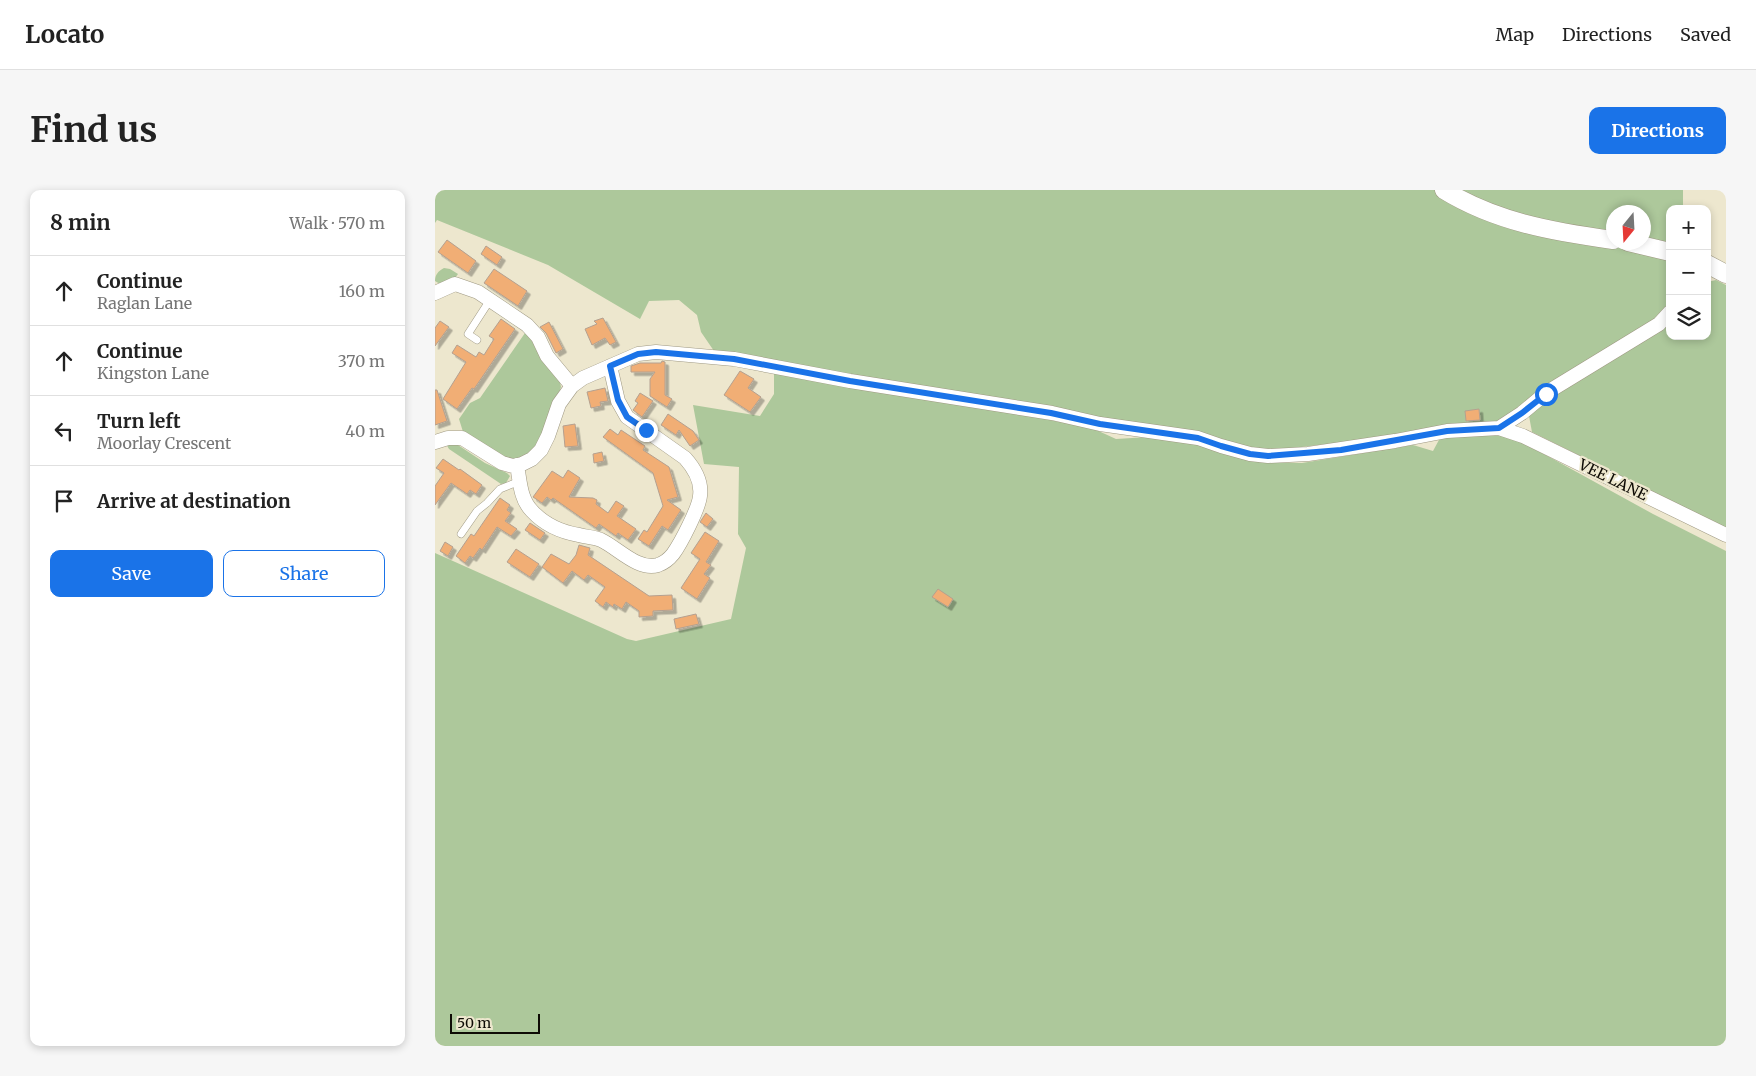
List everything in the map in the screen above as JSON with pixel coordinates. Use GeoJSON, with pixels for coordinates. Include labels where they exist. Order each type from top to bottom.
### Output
{"type":"FeatureCollection","features":[{"type":"Feature","properties":{"kind":"street"},"geometry":{"type":"LineString","coordinates":[[1444,190],[1465,203],[1523,224],[1606,239]]}},
{"type":"Feature","properties":{"kind":"street"},"geometry":{"type":"LineString","coordinates":[[1651,247],[1666,251]]}},
{"type":"Feature","properties":{"kind":"street"},"geometry":{"type":"LineString","coordinates":[[435,293],[455,284],[478,292],[527,325],[544,341],[547,356],[572,386]]}},
{"type":"Feature","properties":{"kind":"street"},"geometry":{"type":"LineString","coordinates":[[435,442],[448,438],[462,438],[502,463],[517,465],[532,459],[541,450],[559,404],[572,386],[583,378],[638,354],[656,352],[734,359],[860,382],[1051,413],[1100,424],[1198,438],[1250,454],[1268,456],[1341,450],[1447,431],[1499,428],[1546,394],[1659,324],[1666,316]]}},
{"type":"Feature","properties":{"kind":"street"},"geometry":{"type":"LineString","coordinates":[[517,465],[522,496],[530,509],[542,521],[560,530],[599,539],[636,562],[649,566],[666,562],[673,554],[697,507],[701,495],[697,476],[693,466],[685,458],[627,417],[618,400],[610,366]]}},
{"type":"Feature","properties":{"kind":"street"},"geometry":{"type":"LineString","coordinates":[[1522,413],[1523,436]]}},
{"type":"Feature","properties":{"kind":"street","name":"VEE LANE"},"geometry":{"type":"LineString","coordinates":[[1499,428],[1523,436],[1726,535]]}},
{"type":"Feature","properties":{"kind":"lane"},"geometry":{"type":"LineString","coordinates":[[477,340],[468,334],[490,300]]}},
{"type":"Feature","properties":{"kind":"lane"},"geometry":{"type":"LineString","coordinates":[[461,534],[477,511],[500,489],[520,481]]}},
{"type":"Feature","properties":{"kind":"green space"},"geometry":{"type":"Polygon","coordinates":[[[435,190],[1683,190],[1683,205],[1666,205],[1666,306],[1652,321],[1497,424],[1276,450],[1253,449],[1133,425],[714,351],[701,332],[697,315],[679,300],[649,301],[640,319],[548,265],[437,220],[435,223],[435,190]]]}},
{"type":"Feature","properties":{"kind":"green space"},"geometry":{"type":"Polygon","coordinates":[[[444,268],[458,274],[452,282],[440,284],[435,281],[436,277],[444,268]]]}},
{"type":"Feature","properties":{"kind":"green space"},"geometry":{"type":"Polygon","coordinates":[[[1716,280],[1726,285],[1726,528],[1532,432],[1529,416],[1546,400],[1666,323],[1666,340],[1711,340],[1711,281],[1716,280]]]}},
{"type":"Feature","properties":{"kind":"green space"},"geometry":{"type":"Polygon","coordinates":[[[525,333],[530,336],[560,382],[561,387],[540,444],[524,457],[511,460],[464,435],[459,419],[470,403],[480,398],[525,333]]]}},
{"type":"Feature","properties":{"kind":"green space"},"geometry":{"type":"Polygon","coordinates":[[[774,371],[1092,428],[1116,439],[1148,437],[1187,441],[1257,462],[1302,463],[1413,445],[1433,451],[1440,438],[1502,434],[1513,437],[1653,514],[1726,551],[1726,1046],[435,1046],[435,553],[627,639],[636,641],[731,619],[746,548],[738,534],[739,467],[704,464],[693,405],[760,416],[774,394],[774,371]]]}},
{"type":"Feature","properties":{"kind":"green space"},"geometry":{"type":"Polygon","coordinates":[[[455,443],[485,463],[507,473],[510,476],[506,483],[501,484],[449,449],[446,444],[455,443]]]}},
{"type":"Feature","properties":{"kind":"building"},"geometry":{"type":"Polygon","coordinates":[[[447,240],[476,261],[468,273],[438,252],[447,240]]]}},
{"type":"Feature","properties":{"kind":"building"},"geometry":{"type":"Polygon","coordinates":[[[486,246],[502,257],[497,265],[481,254],[486,246]]]}},
{"type":"Feature","properties":{"kind":"building"},"geometry":{"type":"Polygon","coordinates":[[[494,269],[527,291],[518,306],[484,283],[494,269]]]}},
{"type":"Feature","properties":{"kind":"building"},"geometry":{"type":"Polygon","coordinates":[[[603,318],[616,342],[610,345],[605,338],[592,345],[585,329],[597,324],[594,321],[603,318]]]}},
{"type":"Feature","properties":{"kind":"building"},"geometry":{"type":"Polygon","coordinates":[[[501,319],[515,329],[474,389],[472,388],[457,409],[443,399],[466,362],[452,353],[457,345],[476,357],[479,352],[484,355],[494,339],[489,336],[501,319]]]}},
{"type":"Feature","properties":{"kind":"building"},"geometry":{"type":"Polygon","coordinates":[[[440,321],[449,327],[435,346],[435,328],[440,321]]]}},
{"type":"Feature","properties":{"kind":"building"},"geometry":{"type":"Polygon","coordinates":[[[549,322],[563,349],[556,353],[546,333],[540,327],[549,322]]]}},
{"type":"Feature","properties":{"kind":"building"},"geometry":{"type":"Polygon","coordinates":[[[662,361],[665,362],[665,395],[672,399],[667,407],[650,396],[650,379],[655,372],[631,372],[631,366],[640,363],[661,363],[662,361]]]}},
{"type":"Feature","properties":{"kind":"building"},"geometry":{"type":"Polygon","coordinates":[[[740,371],[754,379],[748,388],[761,397],[750,412],[724,395],[740,371]]]}},
{"type":"Feature","properties":{"kind":"building"},"geometry":{"type":"Polygon","coordinates":[[[605,388],[608,401],[600,402],[601,406],[591,408],[587,392],[605,388]]]}},
{"type":"Feature","properties":{"kind":"building"},"geometry":{"type":"Polygon","coordinates":[[[435,390],[437,390],[447,421],[435,425],[435,390]]]}},
{"type":"Feature","properties":{"kind":"building"},"geometry":{"type":"Polygon","coordinates":[[[640,393],[653,401],[642,417],[633,410],[638,403],[635,401],[640,393]]]}},
{"type":"Feature","properties":{"kind":"building"},"geometry":{"type":"Polygon","coordinates":[[[1479,409],[1480,420],[1466,421],[1465,411],[1479,409]]]}},
{"type":"Feature","properties":{"kind":"building"},"geometry":{"type":"Polygon","coordinates":[[[668,414],[693,431],[699,440],[690,446],[679,430],[676,435],[661,425],[668,414]]]}},
{"type":"Feature","properties":{"kind":"building"},"geometry":{"type":"Polygon","coordinates":[[[575,424],[578,446],[565,447],[563,426],[575,424]]]}},
{"type":"Feature","properties":{"kind":"building"},"geometry":{"type":"Polygon","coordinates":[[[610,429],[618,435],[621,430],[645,446],[643,450],[669,467],[678,497],[667,500],[681,510],[668,530],[662,526],[649,546],[638,539],[644,530],[647,532],[663,506],[653,473],[603,437],[610,429]]]}},
{"type":"Feature","properties":{"kind":"building"},"geometry":{"type":"Polygon","coordinates":[[[602,452],[604,461],[594,463],[593,454],[602,452]]]}},
{"type":"Feature","properties":{"kind":"building"},"geometry":{"type":"Polygon","coordinates":[[[443,459],[482,485],[476,494],[470,490],[467,494],[451,483],[435,505],[435,486],[444,473],[436,468],[443,459]]]}},
{"type":"Feature","properties":{"kind":"building"},"geometry":{"type":"Polygon","coordinates":[[[568,470],[580,478],[569,497],[593,498],[597,500],[596,504],[608,513],[616,501],[624,506],[617,516],[636,529],[628,540],[618,533],[616,536],[599,524],[596,528],[553,498],[551,500],[547,497],[542,503],[533,497],[552,471],[563,478],[568,470]]]}},
{"type":"Feature","properties":{"kind":"building"},"geometry":{"type":"Polygon","coordinates":[[[500,498],[510,505],[507,510],[511,513],[505,521],[517,529],[511,536],[497,527],[482,550],[480,548],[473,558],[470,556],[465,563],[456,556],[471,534],[474,536],[500,498]]]}},
{"type":"Feature","properties":{"kind":"building"},"geometry":{"type":"Polygon","coordinates":[[[706,513],[713,519],[707,527],[700,522],[706,513]]]}},
{"type":"Feature","properties":{"kind":"building"},"geometry":{"type":"Polygon","coordinates":[[[530,523],[545,533],[540,540],[525,530],[530,523]]]}},
{"type":"Feature","properties":{"kind":"building"},"geometry":{"type":"Polygon","coordinates":[[[705,532],[719,541],[706,562],[711,565],[704,574],[710,578],[697,599],[681,588],[700,559],[691,553],[705,532]]]}},
{"type":"Feature","properties":{"kind":"building"},"geometry":{"type":"Polygon","coordinates":[[[445,542],[453,547],[448,556],[440,551],[445,542]]]}},
{"type":"Feature","properties":{"kind":"building"},"geometry":{"type":"Polygon","coordinates":[[[579,545],[590,548],[588,555],[649,596],[672,595],[673,610],[653,611],[653,616],[639,617],[639,611],[626,602],[622,609],[614,604],[613,607],[606,602],[603,607],[595,601],[605,587],[588,575],[584,580],[572,571],[563,583],[542,567],[551,554],[569,564],[576,555],[579,545]]]}},
{"type":"Feature","properties":{"kind":"building"},"geometry":{"type":"Polygon","coordinates":[[[516,549],[539,564],[530,577],[507,562],[516,549]]]}},
{"type":"Feature","properties":{"kind":"building"},"geometry":{"type":"Polygon","coordinates":[[[938,589],[953,599],[948,607],[932,597],[938,589]]]}},
{"type":"Feature","properties":{"kind":"building"},"geometry":{"type":"Polygon","coordinates":[[[696,614],[699,624],[676,629],[674,619],[696,614]]]}},
{"type":"Feature","properties":{"kind":"route"},"geometry":{"type":"LineString","coordinates":[[646,430],[627,417],[613,387],[610,366],[638,354],[656,352],[685,353],[734,359],[850,381],[1051,413],[1100,424],[1198,438],[1250,454],[1268,456],[1341,450],[1447,431],[1499,428],[1546,394]]}}]}
